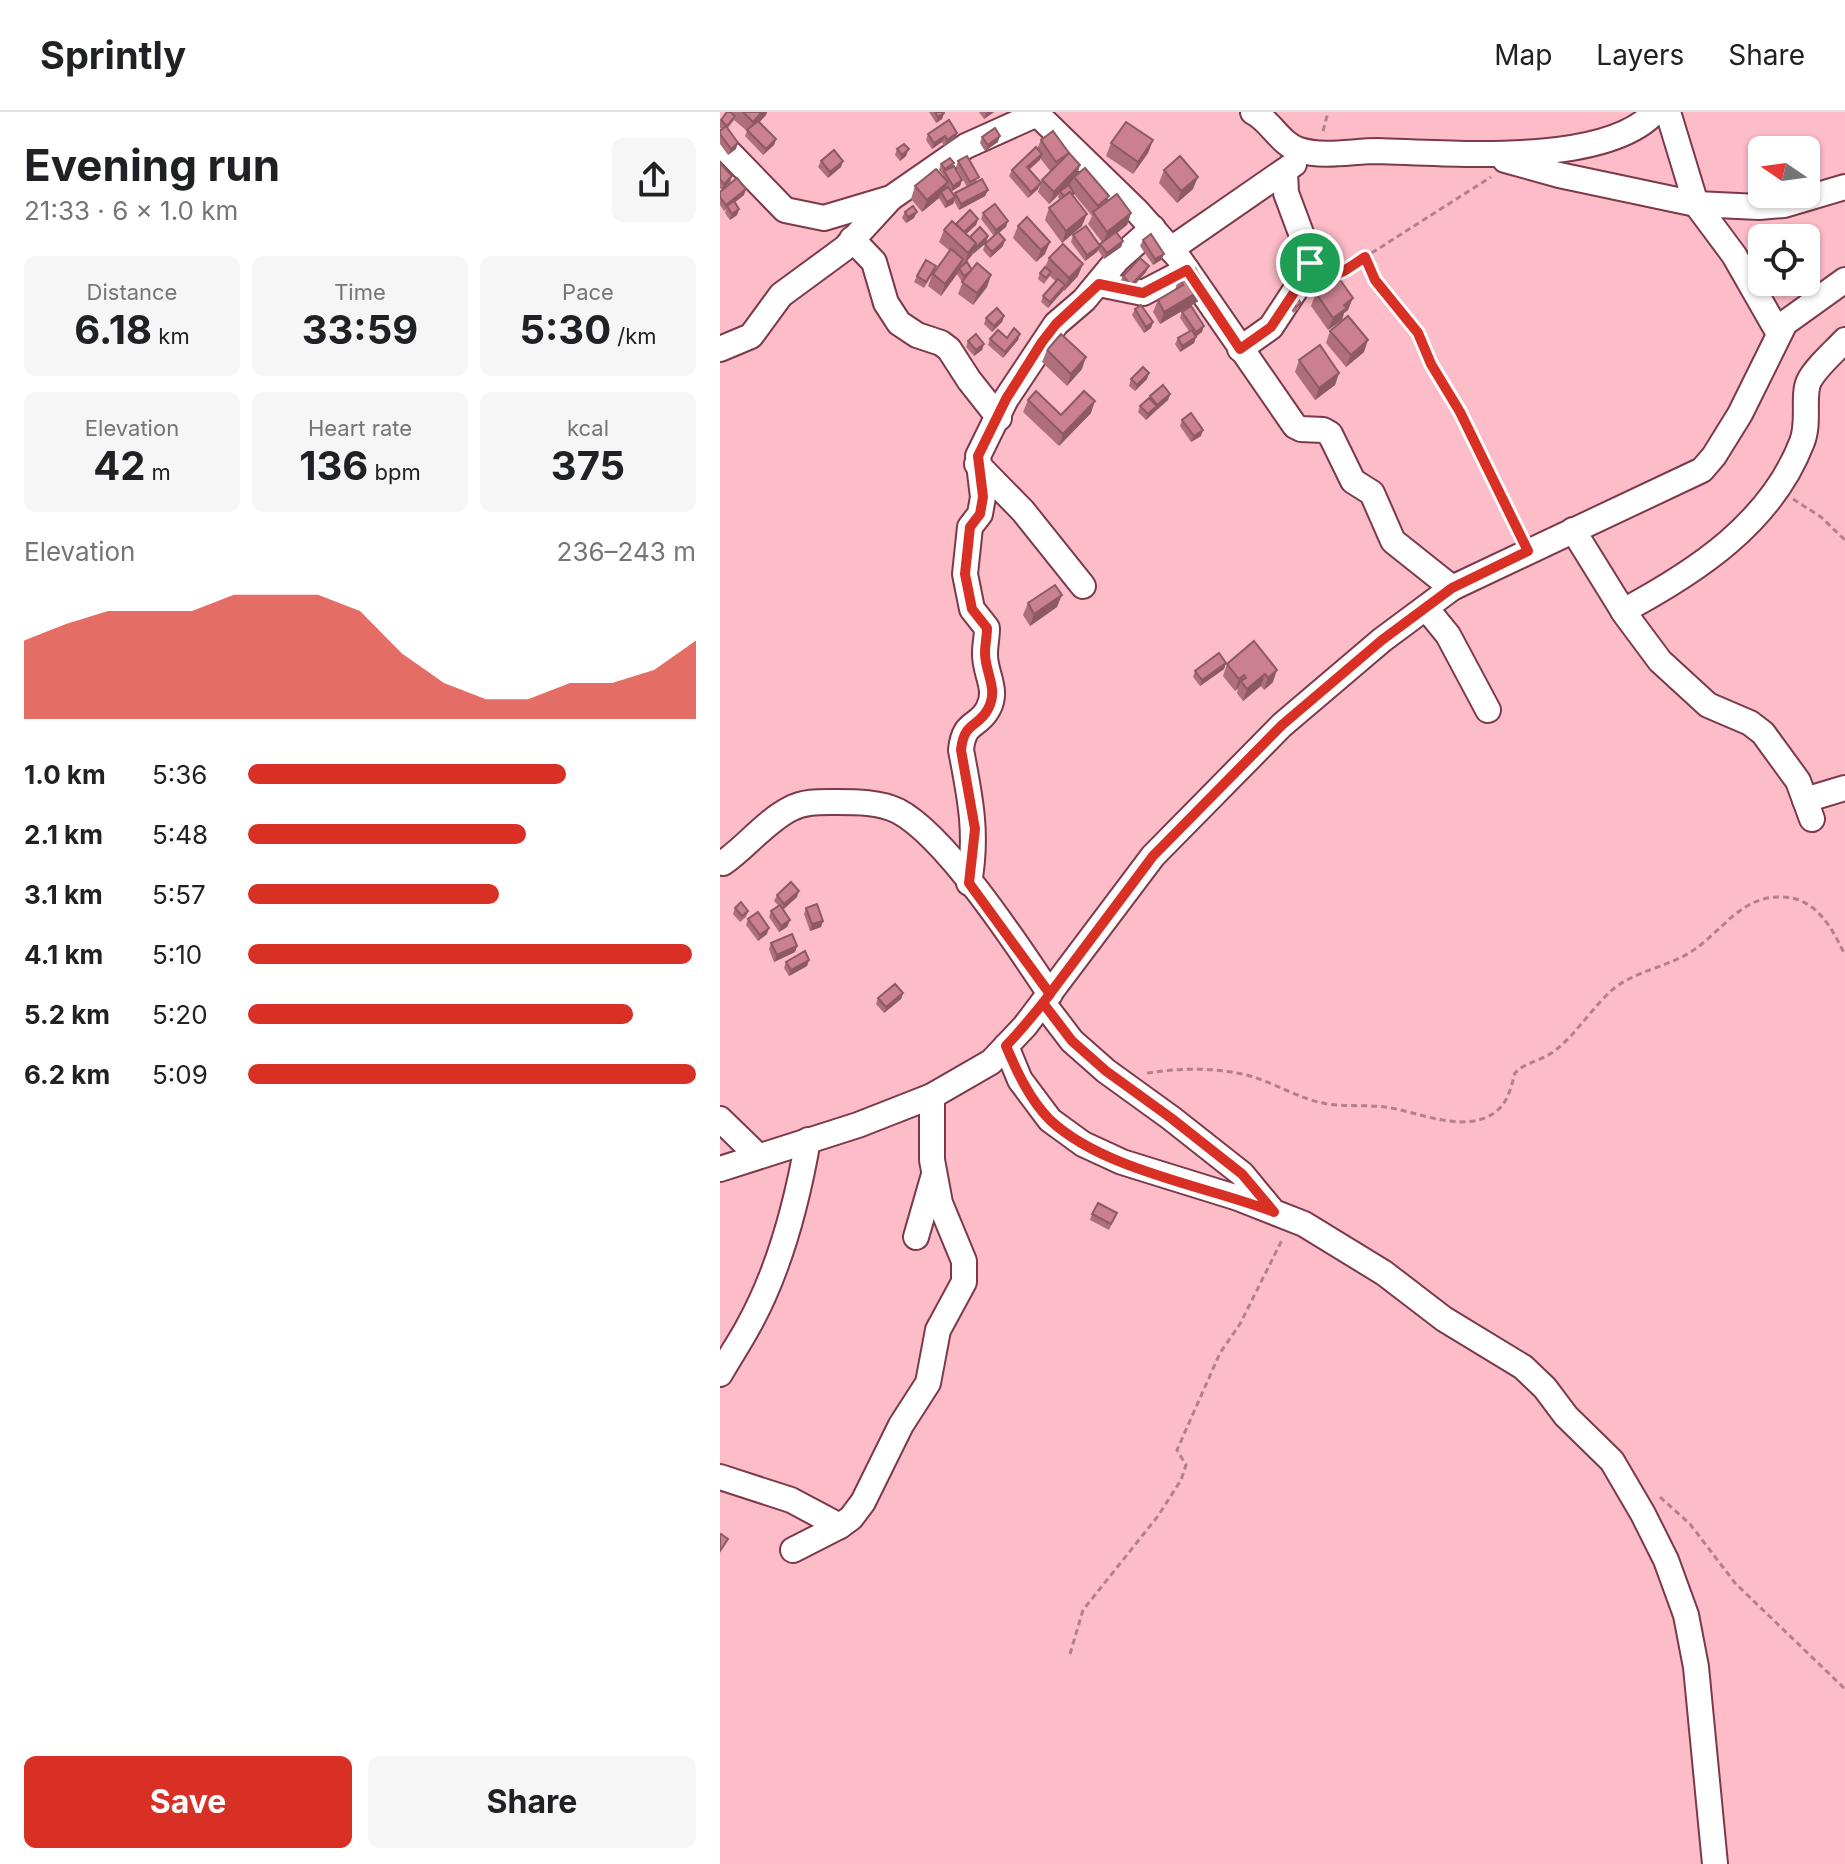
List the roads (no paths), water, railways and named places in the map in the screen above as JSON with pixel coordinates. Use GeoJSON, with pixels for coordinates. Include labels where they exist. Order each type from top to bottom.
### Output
{"type":"FeatureCollection","features":[{"type":"Feature","properties":{"kind":"street"},"geometry":{"type":"LineString","coordinates":[[1253,112],[1287,143],[1316,154],[1375,151],[1487,155],[1564,148],[1617,138],[1638,127],[1655,112]]}},
{"type":"Feature","properties":{"kind":"street"},"geometry":{"type":"LineString","coordinates":[[1668,112],[1696,204],[1734,255],[1778,332]]}},
{"type":"Feature","properties":{"kind":"street"},"geometry":{"type":"LineString","coordinates":[[720,349],[751,336],[781,295],[852,239],[891,198],[966,146],[1034,114],[1056,118],[1171,249],[1295,426],[1323,430],[1332,436],[1353,481],[1372,493],[1393,541],[1452,588]]}},
{"type":"Feature","properties":{"kind":"street"},"geometry":{"type":"LineString","coordinates":[[720,143],[757,184],[785,210],[793,213],[824,218],[891,198]]}},
{"type":"Feature","properties":{"kind":"street"},"geometry":{"type":"LineString","coordinates":[[1171,249],[1316,154]]}},
{"type":"Feature","properties":{"kind":"street"},"geometry":{"type":"LineString","coordinates":[[1487,155],[1696,204],[1784,205],[1845,187]]}},
{"type":"Feature","properties":{"kind":"street"},"geometry":{"type":"LineString","coordinates":[[1240,349],[1271,327],[1305,276],[1310,263],[1286,193],[1285,172]]}},
{"type":"Feature","properties":{"kind":"street"},"geometry":{"type":"LineString","coordinates":[[969,883],[975,829],[961,750],[962,738],[970,725],[988,710],[993,688],[985,654],[987,628],[972,609],[965,574],[970,527],[980,514],[983,497],[977,464],[1006,399],[1042,342],[1056,324],[1099,284],[1117,260],[1153,228]]}},
{"type":"Feature","properties":{"kind":"street"},"geometry":{"type":"LineString","coordinates":[[852,239],[874,262],[886,303],[899,323],[949,349],[999,418]]}},
{"type":"Feature","properties":{"kind":"street"},"geometry":{"type":"LineString","coordinates":[[1099,284],[1143,293],[1187,270]]}},
{"type":"Feature","properties":{"kind":"street"},"geometry":{"type":"LineString","coordinates":[[720,1169],[858,1125],[932,1096],[991,1062],[1046,998],[1153,856],[1282,725],[1382,640],[1452,588],[1702,470],[1740,414],[1778,332],[1800,311],[1845,280]]}},
{"type":"Feature","properties":{"kind":"street"},"geometry":{"type":"LineString","coordinates":[[1623,611],[1676,583],[1712,557],[1746,525],[1777,488],[1803,440],[1808,423],[1809,381],[1845,340]]}},
{"type":"Feature","properties":{"kind":"street"},"geometry":{"type":"LineString","coordinates":[[977,464],[1023,511],[1083,586]]}},
{"type":"Feature","properties":{"kind":"street"},"geometry":{"type":"LineString","coordinates":[[1573,530],[1623,611],[1660,661],[1708,705],[1750,723],[1763,733],[1798,781],[1808,809],[1845,788]]}},
{"type":"Feature","properties":{"kind":"street"},"geometry":{"type":"LineString","coordinates":[[1426,608],[1448,635],[1488,710]]}},
{"type":"Feature","properties":{"kind":"street"},"geometry":{"type":"LineString","coordinates":[[723,863],[789,809],[807,803],[851,802],[894,809],[911,819],[969,883],[1072,1041],[1115,1078],[1242,1174],[1284,1216]]}},
{"type":"Feature","properties":{"kind":"street"},"geometry":{"type":"LineString","coordinates":[[1006,1046],[1020,1080],[1050,1120],[1083,1144],[1122,1162],[1284,1216],[1384,1273],[1444,1319],[1523,1367],[1545,1388],[1566,1416],[1612,1461],[1666,1560],[1686,1615],[1696,1667],[1715,1864]]}},
{"type":"Feature","properties":{"kind":"street"},"geometry":{"type":"LineString","coordinates":[[793,1550],[840,1526],[851,1518],[863,1502],[901,1425],[921,1396],[933,1365],[938,1330],[964,1282],[964,1261],[944,1216],[934,1174],[930,1128],[932,1096]]}},
{"type":"Feature","properties":{"kind":"street"},"geometry":{"type":"LineString","coordinates":[[720,1119],[758,1156]]}},
{"type":"Feature","properties":{"kind":"street"},"geometry":{"type":"LineString","coordinates":[[720,1374],[749,1325],[776,1264],[795,1203],[808,1140]]}},
{"type":"Feature","properties":{"kind":"street"},"geometry":{"type":"LineString","coordinates":[[916,1237],[934,1174]]}},
{"type":"Feature","properties":{"kind":"street"},"geometry":{"type":"LineString","coordinates":[[720,1477],[791,1500],[840,1526]]}}]}
